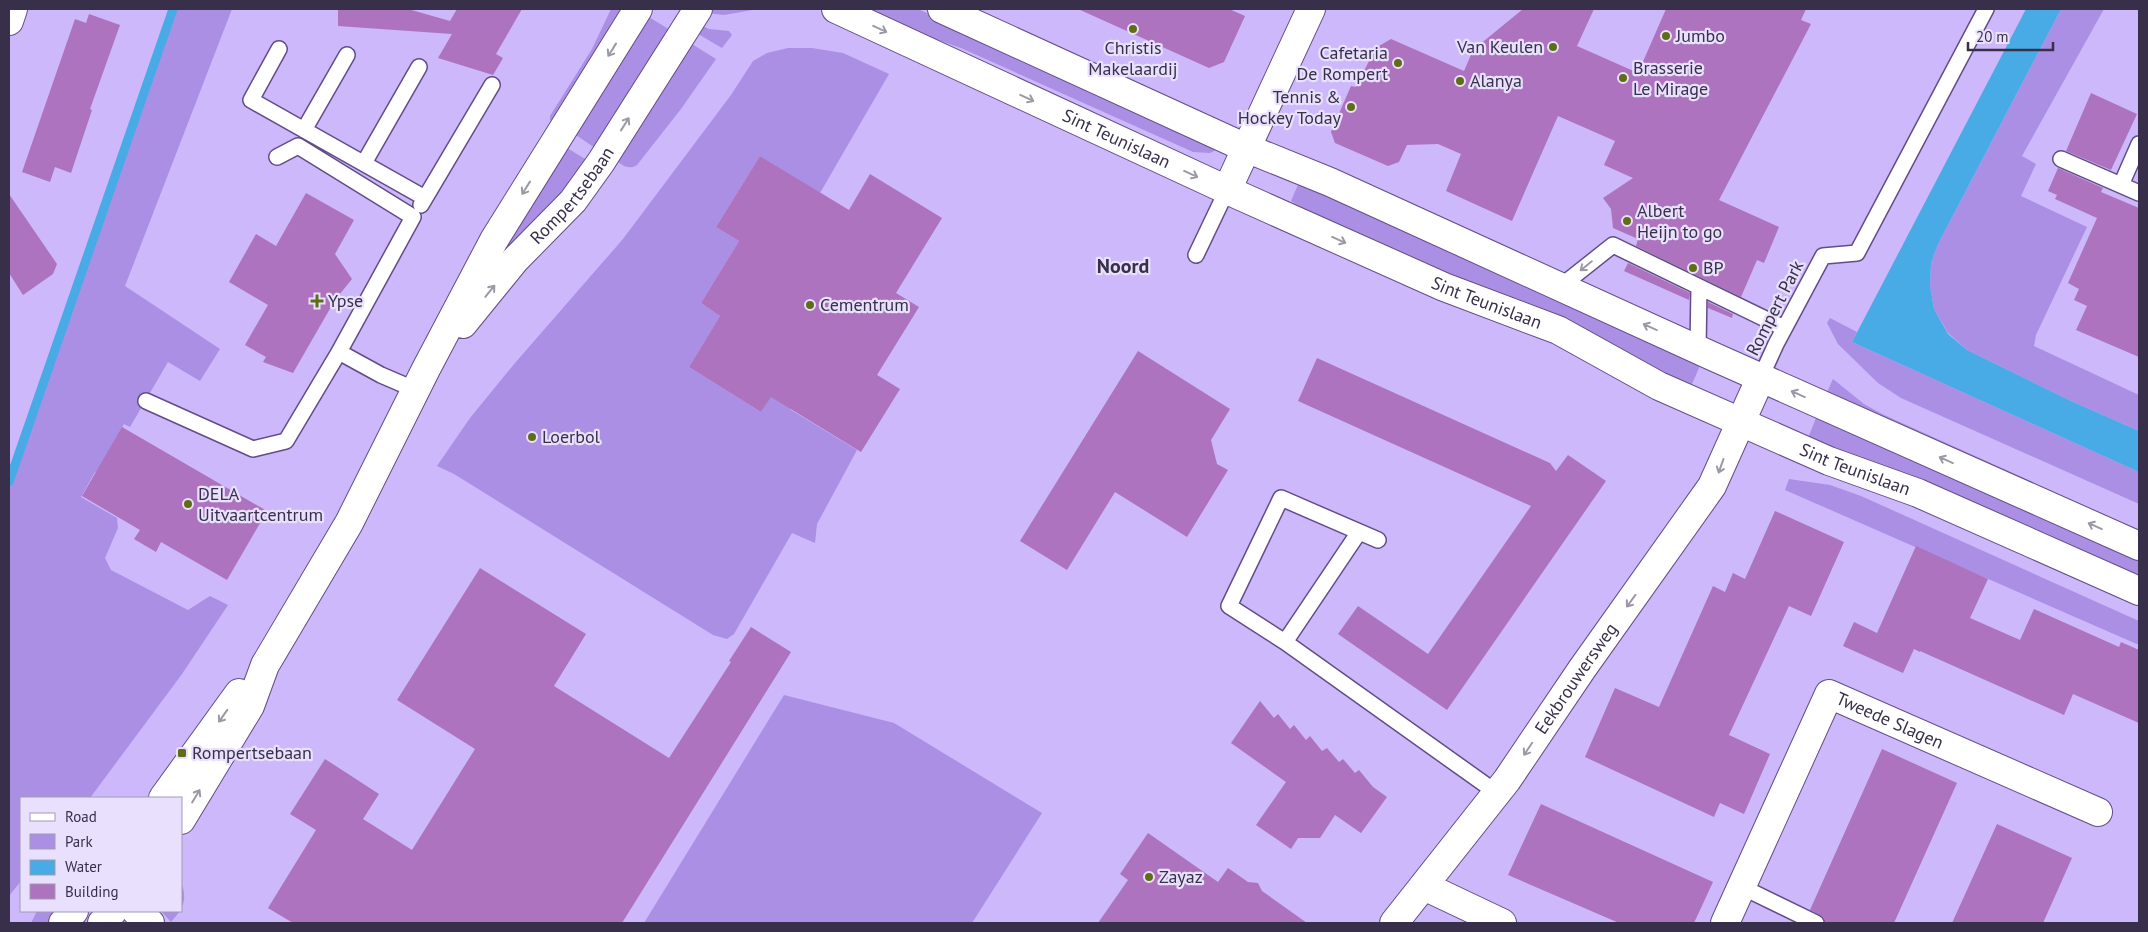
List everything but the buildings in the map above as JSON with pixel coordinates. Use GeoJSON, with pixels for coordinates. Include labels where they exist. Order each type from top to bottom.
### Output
{"type":"FeatureCollection","features":[{"type":"Feature","properties":{"kind":"street"},"geometry":{"type":"LineString","coordinates":[[9,20],[13,9]]}},
{"type":"Feature","properties":{"kind":"street","name":"Rompertsebaan"},"geometry":{"type":"LineString","coordinates":[[182,818],[250,706],[265,665],[349,523],[494,240],[638,9]]}},
{"type":"Feature","properties":{"kind":"street","name":"Rompertsebaan"},"geometry":{"type":"LineString","coordinates":[[421,380],[515,260],[572,201],[601,162],[698,9]]}},
{"type":"Feature","properties":{"kind":"street","name":"Sint Teunislaan"},"geometry":{"type":"LineString","coordinates":[[836,9],[1227,190],[1444,287],[1558,330],[1659,386],[1829,460],[1918,493],[2139,591]]}},
{"type":"Feature","properties":{"kind":"street"},"geometry":{"type":"LineString","coordinates":[[942,9],[1246,148],[1330,182],[2139,546]]}},
{"type":"Feature","properties":{"kind":"street"},"geometry":{"type":"LineString","coordinates":[[1227,190],[1311,9]]}},
{"type":"Feature","properties":{"kind":"street","name":"Eekbrouwersweg"},"geometry":{"type":"LineString","coordinates":[[1394,923],[1497,793],[1582,669],[1712,486],[1761,377]]}},
{"type":"Feature","properties":{"kind":"street","name":"Rompertsebaan"},"geometry":{"type":"LineString","coordinates":[[164,797],[238,694],[265,665]]}},
{"type":"Feature","properties":{"kind":"street","name":"Tweede Slagen"},"geometry":{"type":"LineString","coordinates":[[1725,923],[1829,694],[2098,812]]}},
{"type":"Feature","properties":{"kind":"street"},"geometry":{"type":"LineString","coordinates":[[1424,886],[1502,923]]}},
{"type":"Feature","properties":{"kind":"street"},"geometry":{"type":"LineString","coordinates":[[63,923],[73,912]]}},
{"type":"Feature","properties":{"kind":"street"},"geometry":{"type":"LineString","coordinates":[[137,912],[150,923]]}},
{"type":"Feature","properties":{"kind":"lane","name":"Rompert Park"},"geometry":{"type":"LineString","coordinates":[[1761,377],[1784,328],[1823,256],[1856,254],[1986,9]]}},
{"type":"Feature","properties":{"kind":"lane"},"geometry":{"type":"LineString","coordinates":[[279,49],[251,100],[425,198]]}},
{"type":"Feature","properties":{"kind":"lane"},"geometry":{"type":"LineString","coordinates":[[304,130],[347,55]]}},
{"type":"Feature","properties":{"kind":"lane"},"geometry":{"type":"LineString","coordinates":[[364,163],[419,67]]}},
{"type":"Feature","properties":{"kind":"lane"},"geometry":{"type":"LineString","coordinates":[[146,401],[253,449],[286,441],[492,85]]}},
{"type":"Feature","properties":{"kind":"lane"},"geometry":{"type":"LineString","coordinates":[[2121,185],[2139,144]]}},
{"type":"Feature","properties":{"kind":"lane"},"geometry":{"type":"LineString","coordinates":[[276,157],[298,146],[414,217]]}},
{"type":"Feature","properties":{"kind":"lane"},"geometry":{"type":"LineString","coordinates":[[2061,159],[2139,193]]}},
{"type":"Feature","properties":{"kind":"lane"},"geometry":{"type":"LineString","coordinates":[[1196,255],[1227,190]]}},
{"type":"Feature","properties":{"kind":"lane"},"geometry":{"type":"LineString","coordinates":[[1560,286],[1613,245],[1784,328]]}},
{"type":"Feature","properties":{"kind":"lane"},"geometry":{"type":"LineString","coordinates":[[1698,349],[1699,287]]}},
{"type":"Feature","properties":{"kind":"lane"},"geometry":{"type":"LineString","coordinates":[[339,352],[381,375],[421,380]]}},
{"type":"Feature","properties":{"kind":"lane"},"geometry":{"type":"LineString","coordinates":[[1378,540],[1280,498],[1229,606],[1285,642],[1497,793]]}},
{"type":"Feature","properties":{"kind":"lane"},"geometry":{"type":"LineString","coordinates":[[1285,642],[1359,532]]}},
{"type":"Feature","properties":{"kind":"lane"},"geometry":{"type":"LineString","coordinates":[[1742,887],[1816,923]]}},
{"type":"Feature","properties":{"kind":"green space"},"geometry":{"type":"Polygon","coordinates":[[[173,9],[232,9],[125,286],[220,349],[200,381],[168,362],[130,427],[124,424],[110,449],[106,478],[95,472],[81,497],[117,518],[118,528],[105,558],[111,570],[188,610],[210,596],[228,605],[182,674],[91,797],[20,797],[20,882],[9,896],[9,482],[173,9]]]}},
{"type":"Feature","properties":{"kind":"green space"},"geometry":{"type":"Polygon","coordinates":[[[611,9],[625,9],[555,123],[550,120],[550,116],[592,49],[611,9]]]}},
{"type":"Feature","properties":{"kind":"green space"},"geometry":{"type":"Polygon","coordinates":[[[710,9],[758,9],[724,15],[706,13],[710,9]]]}},
{"type":"Feature","properties":{"kind":"green space"},"geometry":{"type":"Polygon","coordinates":[[[860,9],[918,9],[1214,143],[1218,149],[1210,153],[1193,152],[961,48],[903,28],[860,9]]]}},
{"type":"Feature","properties":{"kind":"green space"},"geometry":{"type":"Polygon","coordinates":[[[2061,9],[2104,9],[2022,156],[2036,164],[2021,196],[2087,227],[2036,335],[2034,346],[2139,395],[2139,431],[2071,401],[1967,350],[1948,333],[1934,309],[1930,286],[1931,263],[1938,244],[2061,9]]]}},
{"type":"Feature","properties":{"kind":"green space"},"geometry":{"type":"Polygon","coordinates":[[[647,16],[672,31],[598,150],[573,133],[647,16]]]}},
{"type":"Feature","properties":{"kind":"green space"},"geometry":{"type":"Polygon","coordinates":[[[698,24],[709,29],[729,31],[732,35],[722,48],[693,31],[698,24]]]}},
{"type":"Feature","properties":{"kind":"green space"},"geometry":{"type":"Polygon","coordinates":[[[687,41],[716,59],[681,109],[637,165],[634,167],[625,166],[614,159],[687,41]]]}},
{"type":"Feature","properties":{"kind":"green space"},"geometry":{"type":"Polygon","coordinates":[[[788,48],[812,48],[843,53],[889,74],[820,193],[760,156],[716,227],[739,241],[701,303],[720,316],[689,367],[761,412],[776,388],[791,410],[857,450],[817,524],[815,543],[792,533],[734,634],[727,639],[713,635],[454,474],[437,466],[470,418],[515,363],[623,239],[731,95],[753,61],[767,53],[788,48]]]}},
{"type":"Feature","properties":{"kind":"green space"},"geometry":{"type":"Polygon","coordinates":[[[564,146],[590,162],[508,252],[503,251],[564,146]]]}},
{"type":"Feature","properties":{"kind":"green space"},"geometry":{"type":"Polygon","coordinates":[[[1300,180],[1702,361],[1689,391],[1322,221],[1291,201],[1300,180]]]}},
{"type":"Feature","properties":{"kind":"green space"},"geometry":{"type":"Polygon","coordinates":[[[1830,318],[1857,332],[1852,342],[2139,472],[2139,504],[1901,398],[1878,383],[1838,344],[1827,323],[1830,318]]]}},
{"type":"Feature","properties":{"kind":"green space"},"geometry":{"type":"Polygon","coordinates":[[[1833,379],[1864,404],[1882,414],[2139,530],[2139,537],[1825,397],[1833,379]]]}},
{"type":"Feature","properties":{"kind":"green space"},"geometry":{"type":"Polygon","coordinates":[[[1818,413],[2139,555],[2139,581],[1808,438],[1818,413]]]}},
{"type":"Feature","properties":{"kind":"green space"},"geometry":{"type":"Polygon","coordinates":[[[1789,479],[1830,485],[1861,496],[2139,621],[2139,645],[1785,490],[1789,479]]]}},
{"type":"Feature","properties":{"kind":"green space"},"geometry":{"type":"Polygon","coordinates":[[[784,695],[894,723],[1042,813],[972,923],[644,923],[784,695]]]}},
{"type":"Feature","properties":{"kind":"green space"},"geometry":{"type":"Polygon","coordinates":[[[182,885],[184,894],[182,906],[182,885]]]}},
{"type":"Feature","properties":{"kind":"green space"},"geometry":{"type":"Polygon","coordinates":[[[36,912],[60,912],[50,923],[31,923],[36,912]]]}},
{"type":"Feature","properties":{"kind":"green space"},"geometry":{"type":"Polygon","coordinates":[[[162,912],[179,912],[171,922],[162,912]]]}},
{"type":"Feature","properties":{"kind":"water"},"geometry":{"type":"Polygon","coordinates":[[[2026,9],[2061,9],[1938,244],[1931,263],[1930,286],[1934,309],[1948,334],[1967,350],[2071,401],[2139,431],[2139,472],[1852,342],[2026,9]]]}},
{"type":"Feature","properties":{"kind":"waterway"},"geometry":{"type":"LineString","coordinates":[[9,482],[173,9]]}},
{"type":"Feature","properties":{"kind":"place","name":"Christis Makelaardij"},"geometry":{"type":"Point","coordinates":[1133,29]}},
{"type":"Feature","properties":{"kind":"place","name":"Jumbo"},"geometry":{"type":"Point","coordinates":[1666,36]}},
{"type":"Feature","properties":{"kind":"place","name":"Van Keulen"},"geometry":{"type":"Point","coordinates":[1553,47]}},
{"type":"Feature","properties":{"kind":"place","name":"Cafetaria De Rompert"},"geometry":{"type":"Point","coordinates":[1398,63]}},
{"type":"Feature","properties":{"kind":"place","name":"Brasserie Le Mirage"},"geometry":{"type":"Point","coordinates":[1623,78]}},
{"type":"Feature","properties":{"kind":"place","name":"Alanya"},"geometry":{"type":"Point","coordinates":[1460,81]}},
{"type":"Feature","properties":{"kind":"place","name":"Tennis & Hockey Today"},"geometry":{"type":"Point","coordinates":[1351,107]}},
{"type":"Feature","properties":{"kind":"place","name":"Albert Heijn to go"},"geometry":{"type":"Point","coordinates":[1627,221]}},
{"type":"Feature","properties":{"kind":"place","name":"BP"},"geometry":{"type":"Point","coordinates":[1693,268]}},
{"type":"Feature","properties":{"kind":"place","name":"Ypse"},"geometry":{"type":"Point","coordinates":[317,301]}},
{"type":"Feature","properties":{"kind":"place","name":"Cementrum"},"geometry":{"type":"Point","coordinates":[810,305]}},
{"type":"Feature","properties":{"kind":"place","name":"Loerbol"},"geometry":{"type":"Point","coordinates":[532,437]}},
{"type":"Feature","properties":{"kind":"place","name":"DELA Uitvaartcentrum"},"geometry":{"type":"Point","coordinates":[188,504]}},
{"type":"Feature","properties":{"kind":"place","name":"Rompertsebaan"},"geometry":{"type":"Point","coordinates":[182,753]}},
{"type":"Feature","properties":{"kind":"place","name":"Zayaz"},"geometry":{"type":"Point","coordinates":[1149,877]}},
{"type":"Feature","properties":{"kind":"district","name":"Noord"},"geometry":{"type":"Point","coordinates":[1123,266]}}]}
